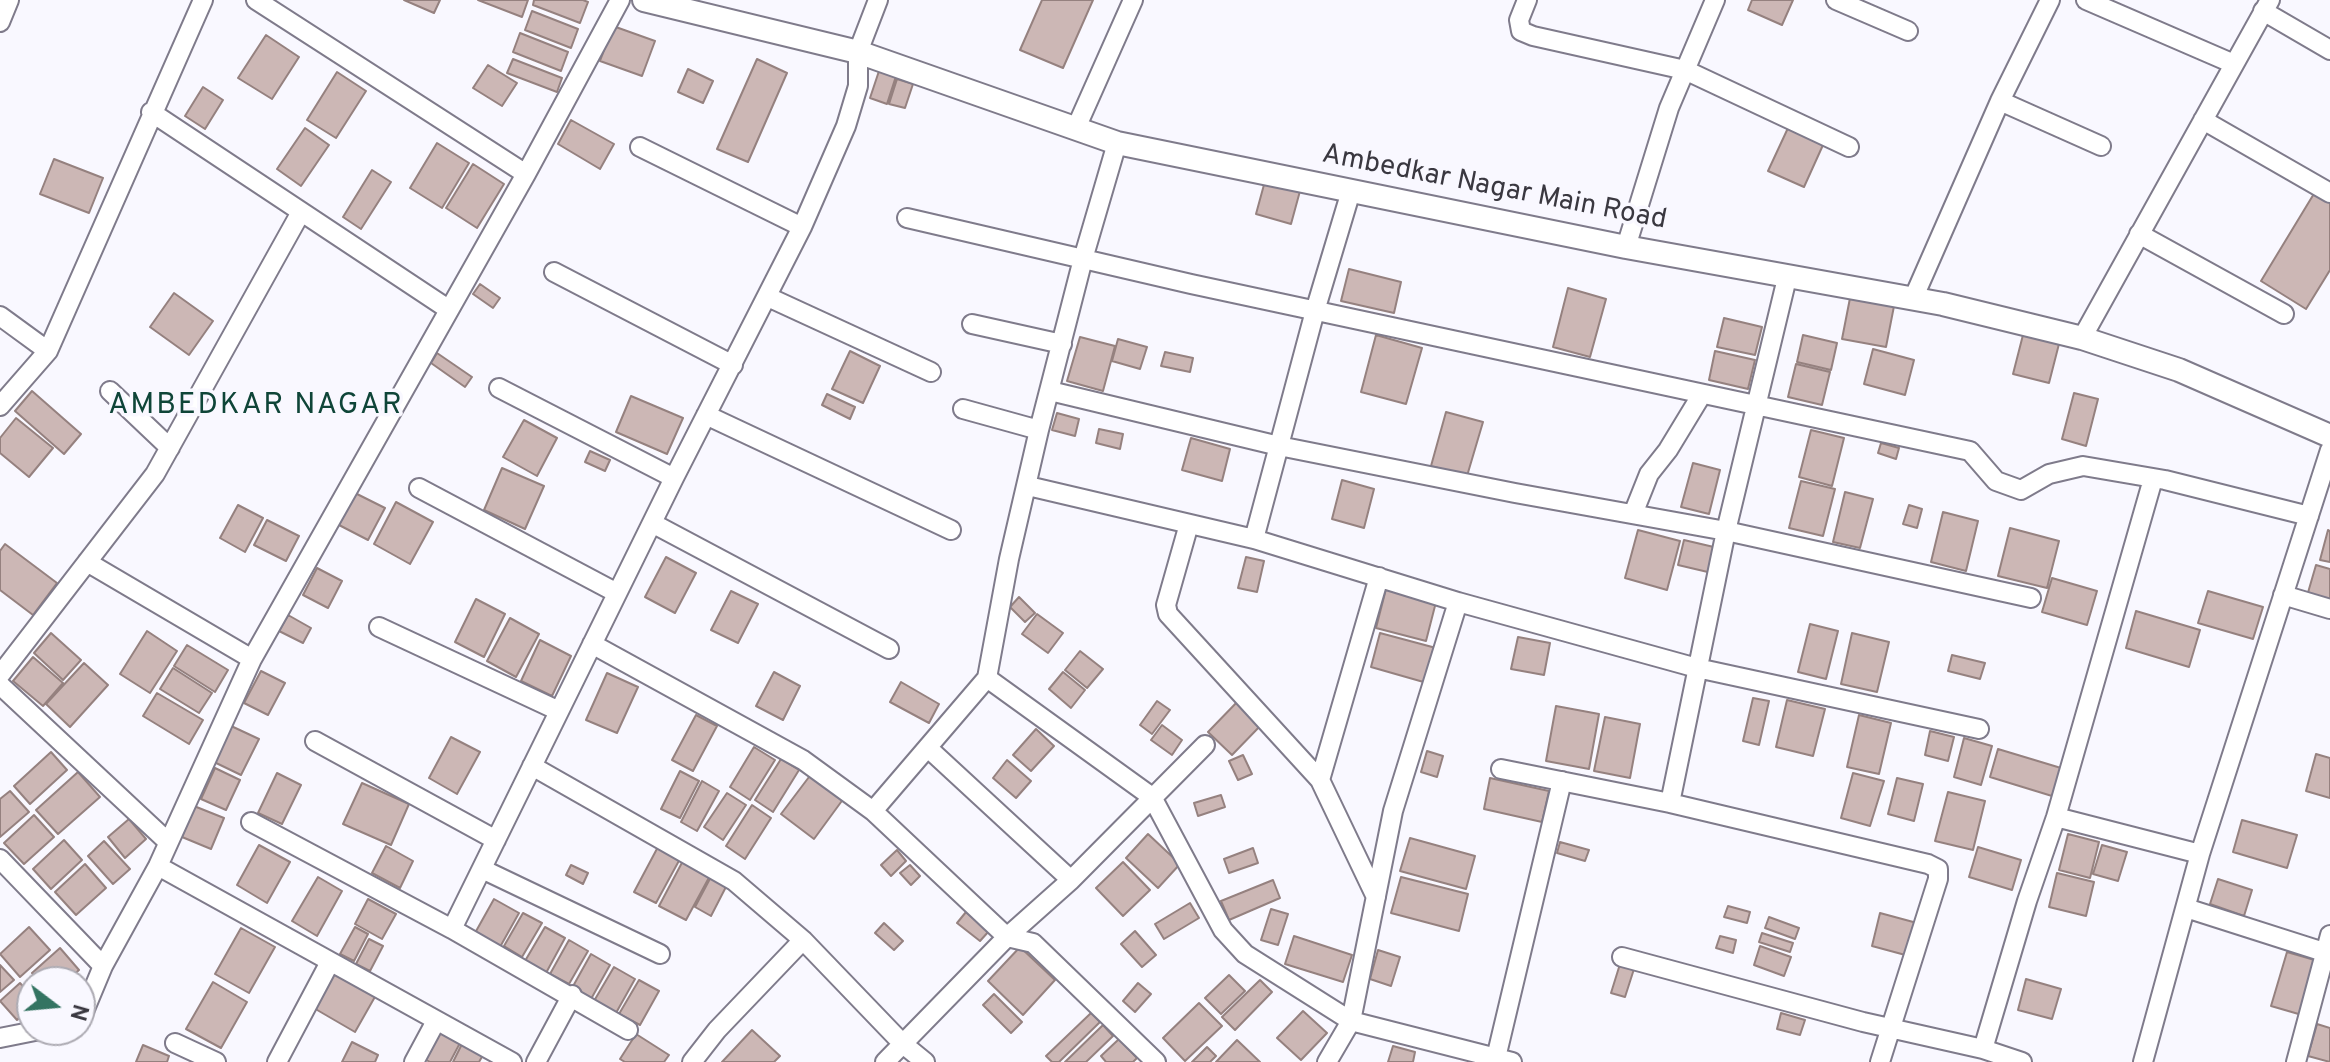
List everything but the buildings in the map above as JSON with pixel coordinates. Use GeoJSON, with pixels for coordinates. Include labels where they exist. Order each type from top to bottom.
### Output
{"type":"FeatureCollection","features":[{"type":"Feature","properties":{"kind":"street"},"geometry":{"type":"LineString","coordinates":[[0,22],[9,0]]}},
{"type":"Feature","properties":{"kind":"street"},"geometry":{"type":"LineString","coordinates":[[0,406],[48,351],[203,0]]}},
{"type":"Feature","properties":{"kind":"street"},"geometry":{"type":"LineString","coordinates":[[256,0],[526,174]]}},
{"type":"Feature","properties":{"kind":"street"},"geometry":{"type":"LineString","coordinates":[[96,983],[158,866],[252,659],[526,174],[620,0]]}},
{"type":"Feature","properties":{"kind":"street","name":"Ambedkar Nagar Main Road"},"geometry":{"type":"LineString","coordinates":[[644,0],[858,52],[1117,143],[1626,247],[1913,299],[2082,338],[2179,370],[2330,436]]}},
{"type":"Feature","properties":{"kind":"street"},"geometry":{"type":"LineString","coordinates":[[452,929],[674,478],[802,227],[846,126],[858,86],[858,52],[878,0]]}},
{"type":"Feature","properties":{"kind":"street"},"geometry":{"type":"LineString","coordinates":[[1076,128],[1133,0]]}},
{"type":"Feature","properties":{"kind":"street"},"geometry":{"type":"LineString","coordinates":[[1527,0],[1519,20],[1521,31],[1685,70],[1849,147]]}},
{"type":"Feature","properties":{"kind":"street"},"geometry":{"type":"LineString","coordinates":[[1626,247],[1669,108],[1715,0]]}},
{"type":"Feature","properties":{"kind":"street"},"geometry":{"type":"LineString","coordinates":[[1836,0],[1908,31]]}},
{"type":"Feature","properties":{"kind":"street"},"geometry":{"type":"LineString","coordinates":[[1913,299],[2000,101],[2050,0]]}},
{"type":"Feature","properties":{"kind":"street"},"geometry":{"type":"LineString","coordinates":[[2086,0],[2234,64]]}},
{"type":"Feature","properties":{"kind":"street"},"geometry":{"type":"LineString","coordinates":[[2082,338],[2266,6],[2330,50]]}},
{"type":"Feature","properties":{"kind":"street"},"geometry":{"type":"LineString","coordinates":[[2000,101],[2101,146]]}},
{"type":"Feature","properties":{"kind":"street"},"geometry":{"type":"LineString","coordinates":[[151,112],[448,309]]}},
{"type":"Feature","properties":{"kind":"street"},"geometry":{"type":"LineString","coordinates":[[2203,120],[2330,193]]}},
{"type":"Feature","properties":{"kind":"street"},"geometry":{"type":"LineString","coordinates":[[873,811],[987,678],[1009,559],[1039,430],[1117,143]]}},
{"type":"Feature","properties":{"kind":"street"},"geometry":{"type":"LineString","coordinates":[[640,147],[802,227]]}},
{"type":"Feature","properties":{"kind":"street"},"geometry":{"type":"LineString","coordinates":[[1254,539],[1315,311],[1351,191]]}},
{"type":"Feature","properties":{"kind":"street"},"geometry":{"type":"LineString","coordinates":[[0,675],[155,474],[301,212]]}},
{"type":"Feature","properties":{"kind":"street"},"geometry":{"type":"LineString","coordinates":[[907,218],[1315,311],[1970,451],[1996,481],[2021,490],[2049,474],[2083,466],[2153,479],[2309,516]]}},
{"type":"Feature","properties":{"kind":"street"},"geometry":{"type":"LineString","coordinates":[[2139,234],[2284,314]]}},
{"type":"Feature","properties":{"kind":"street"},"geometry":{"type":"LineString","coordinates":[[554,272],[733,365]]}},
{"type":"Feature","properties":{"kind":"street"},"geometry":{"type":"LineString","coordinates":[[1670,803],[1726,531],[1787,278]]}},
{"type":"Feature","properties":{"kind":"street"},"geometry":{"type":"LineString","coordinates":[[768,297],[931,372]]}},
{"type":"Feature","properties":{"kind":"street"},"geometry":{"type":"LineString","coordinates":[[0,316],[48,351]]}},
{"type":"Feature","properties":{"kind":"street"},"geometry":{"type":"LineString","coordinates":[[972,324],[1062,344]]}},
{"type":"Feature","properties":{"kind":"street"},"geometry":{"type":"LineString","coordinates":[[499,388],[674,478]]}},
{"type":"Feature","properties":{"kind":"street"},"geometry":{"type":"LineString","coordinates":[[110,391],[170,448]]}},
{"type":"Feature","properties":{"kind":"street"},"geometry":{"type":"LineString","coordinates":[[1050,391],[1279,446],[1726,531],[2031,598]]}},
{"type":"Feature","properties":{"kind":"street"},"geometry":{"type":"LineString","coordinates":[[1633,514],[1649,474],[1668,450],[1702,394]]}},
{"type":"Feature","properties":{"kind":"street"},"geometry":{"type":"LineString","coordinates":[[963,409],[1039,430]]}},
{"type":"Feature","properties":{"kind":"street"},"geometry":{"type":"LineString","coordinates":[[706,415],[951,530]]}},
{"type":"Feature","properties":{"kind":"street"},"geometry":{"type":"LineString","coordinates":[[2143,1062],[2200,854],[2330,450]]}},
{"type":"Feature","properties":{"kind":"street"},"geometry":{"type":"LineString","coordinates":[[1983,1049],[2027,901],[2056,817],[2153,479]]}},
{"type":"Feature","properties":{"kind":"street"},"geometry":{"type":"LineString","coordinates":[[1028,486],[1254,539],[1458,602],[1697,668],[1979,729]]}},
{"type":"Feature","properties":{"kind":"street"},"geometry":{"type":"LineString","coordinates":[[419,488],[617,593]]}},
{"type":"Feature","properties":{"kind":"street"},"geometry":{"type":"LineString","coordinates":[[652,523],[889,649]]}},
{"type":"Feature","properties":{"kind":"street"},"geometry":{"type":"LineString","coordinates":[[1189,524],[1166,605],[1168,614],[1320,780],[1376,897]]}},
{"type":"Feature","properties":{"kind":"street"},"geometry":{"type":"LineString","coordinates":[[87,562],[252,659]]}},
{"type":"Feature","properties":{"kind":"street"},"geometry":{"type":"LineString","coordinates":[[1320,780],[1379,577]]}},
{"type":"Feature","properties":{"kind":"street"},"geometry":{"type":"LineString","coordinates":[[2283,595],[2330,609]]}},
{"type":"Feature","properties":{"kind":"street"},"geometry":{"type":"LineString","coordinates":[[1327,1062],[1351,1021],[1393,811],[1458,602]]}},
{"type":"Feature","properties":{"kind":"street"},"geometry":{"type":"LineString","coordinates":[[379,627],[559,711]]}},
{"type":"Feature","properties":{"kind":"street"},"geometry":{"type":"LineString","coordinates":[[592,644],[803,760],[873,811],[1007,937],[1033,943],[1156,1062]]}},
{"type":"Feature","properties":{"kind":"street"},"geometry":{"type":"LineString","coordinates":[[987,678],[1152,797],[1223,930],[1245,954],[1351,1021],[1501,1061],[1562,781]]}},
{"type":"Feature","properties":{"kind":"street"},"geometry":{"type":"LineString","coordinates":[[0,685],[168,842]]}},
{"type":"Feature","properties":{"kind":"street"},"geometry":{"type":"LineString","coordinates":[[315,741],[496,840]]}},
{"type":"Feature","properties":{"kind":"street"},"geometry":{"type":"LineString","coordinates":[[885,1062],[1007,937],[1071,880],[1205,745]]}},
{"type":"Feature","properties":{"kind":"street"},"geometry":{"type":"LineString","coordinates":[[928,748],[1071,880]]}},
{"type":"Feature","properties":{"kind":"street"},"geometry":{"type":"LineString","coordinates":[[532,766],[720,872],[803,940],[903,1044],[925,1062]]}},
{"type":"Feature","properties":{"kind":"street"},"geometry":{"type":"LineString","coordinates":[[1501,769],[1670,803],[1928,864],[1938,869],[1938,879],[1880,1062]]}},
{"type":"Feature","properties":{"kind":"street"},"geometry":{"type":"LineString","coordinates":[[2056,817],[2200,854]]}},
{"type":"Feature","properties":{"kind":"street"},"geometry":{"type":"LineString","coordinates":[[251,822],[572,995],[628,1030]]}},
{"type":"Feature","properties":{"kind":"street"},"geometry":{"type":"LineString","coordinates":[[0,859],[103,966]]}},
{"type":"Feature","properties":{"kind":"street"},"geometry":{"type":"LineString","coordinates":[[158,866],[512,1062]]}},
{"type":"Feature","properties":{"kind":"street"},"geometry":{"type":"LineString","coordinates":[[482,869],[660,954]]}},
{"type":"Feature","properties":{"kind":"street"},"geometry":{"type":"LineString","coordinates":[[2186,908],[2328,947],[2296,1062]]}},
{"type":"Feature","properties":{"kind":"street"},"geometry":{"type":"LineString","coordinates":[[692,1062],[717,1030],[803,940]]}},
{"type":"Feature","properties":{"kind":"street"},"geometry":{"type":"LineString","coordinates":[[1622,957],[1890,1029],[1983,1049],[2022,1062]]}},
{"type":"Feature","properties":{"kind":"street"},"geometry":{"type":"LineString","coordinates":[[277,1062],[330,962]]}},
{"type":"Feature","properties":{"kind":"street"},"geometry":{"type":"LineString","coordinates":[[536,1062],[572,995]]}},
{"type":"Feature","properties":{"kind":"street"},"geometry":{"type":"LineString","coordinates":[[414,1062],[436,1021]]}},
{"type":"Feature","properties":{"kind":"street"},"geometry":{"type":"LineString","coordinates":[[175,1043],[216,1062]]}},
{"type":"Feature","properties":{"kind":"district","name":"AMBEDKAR NAGAR"},"geometry":{"type":"Point","coordinates":[256,407]}}]}
